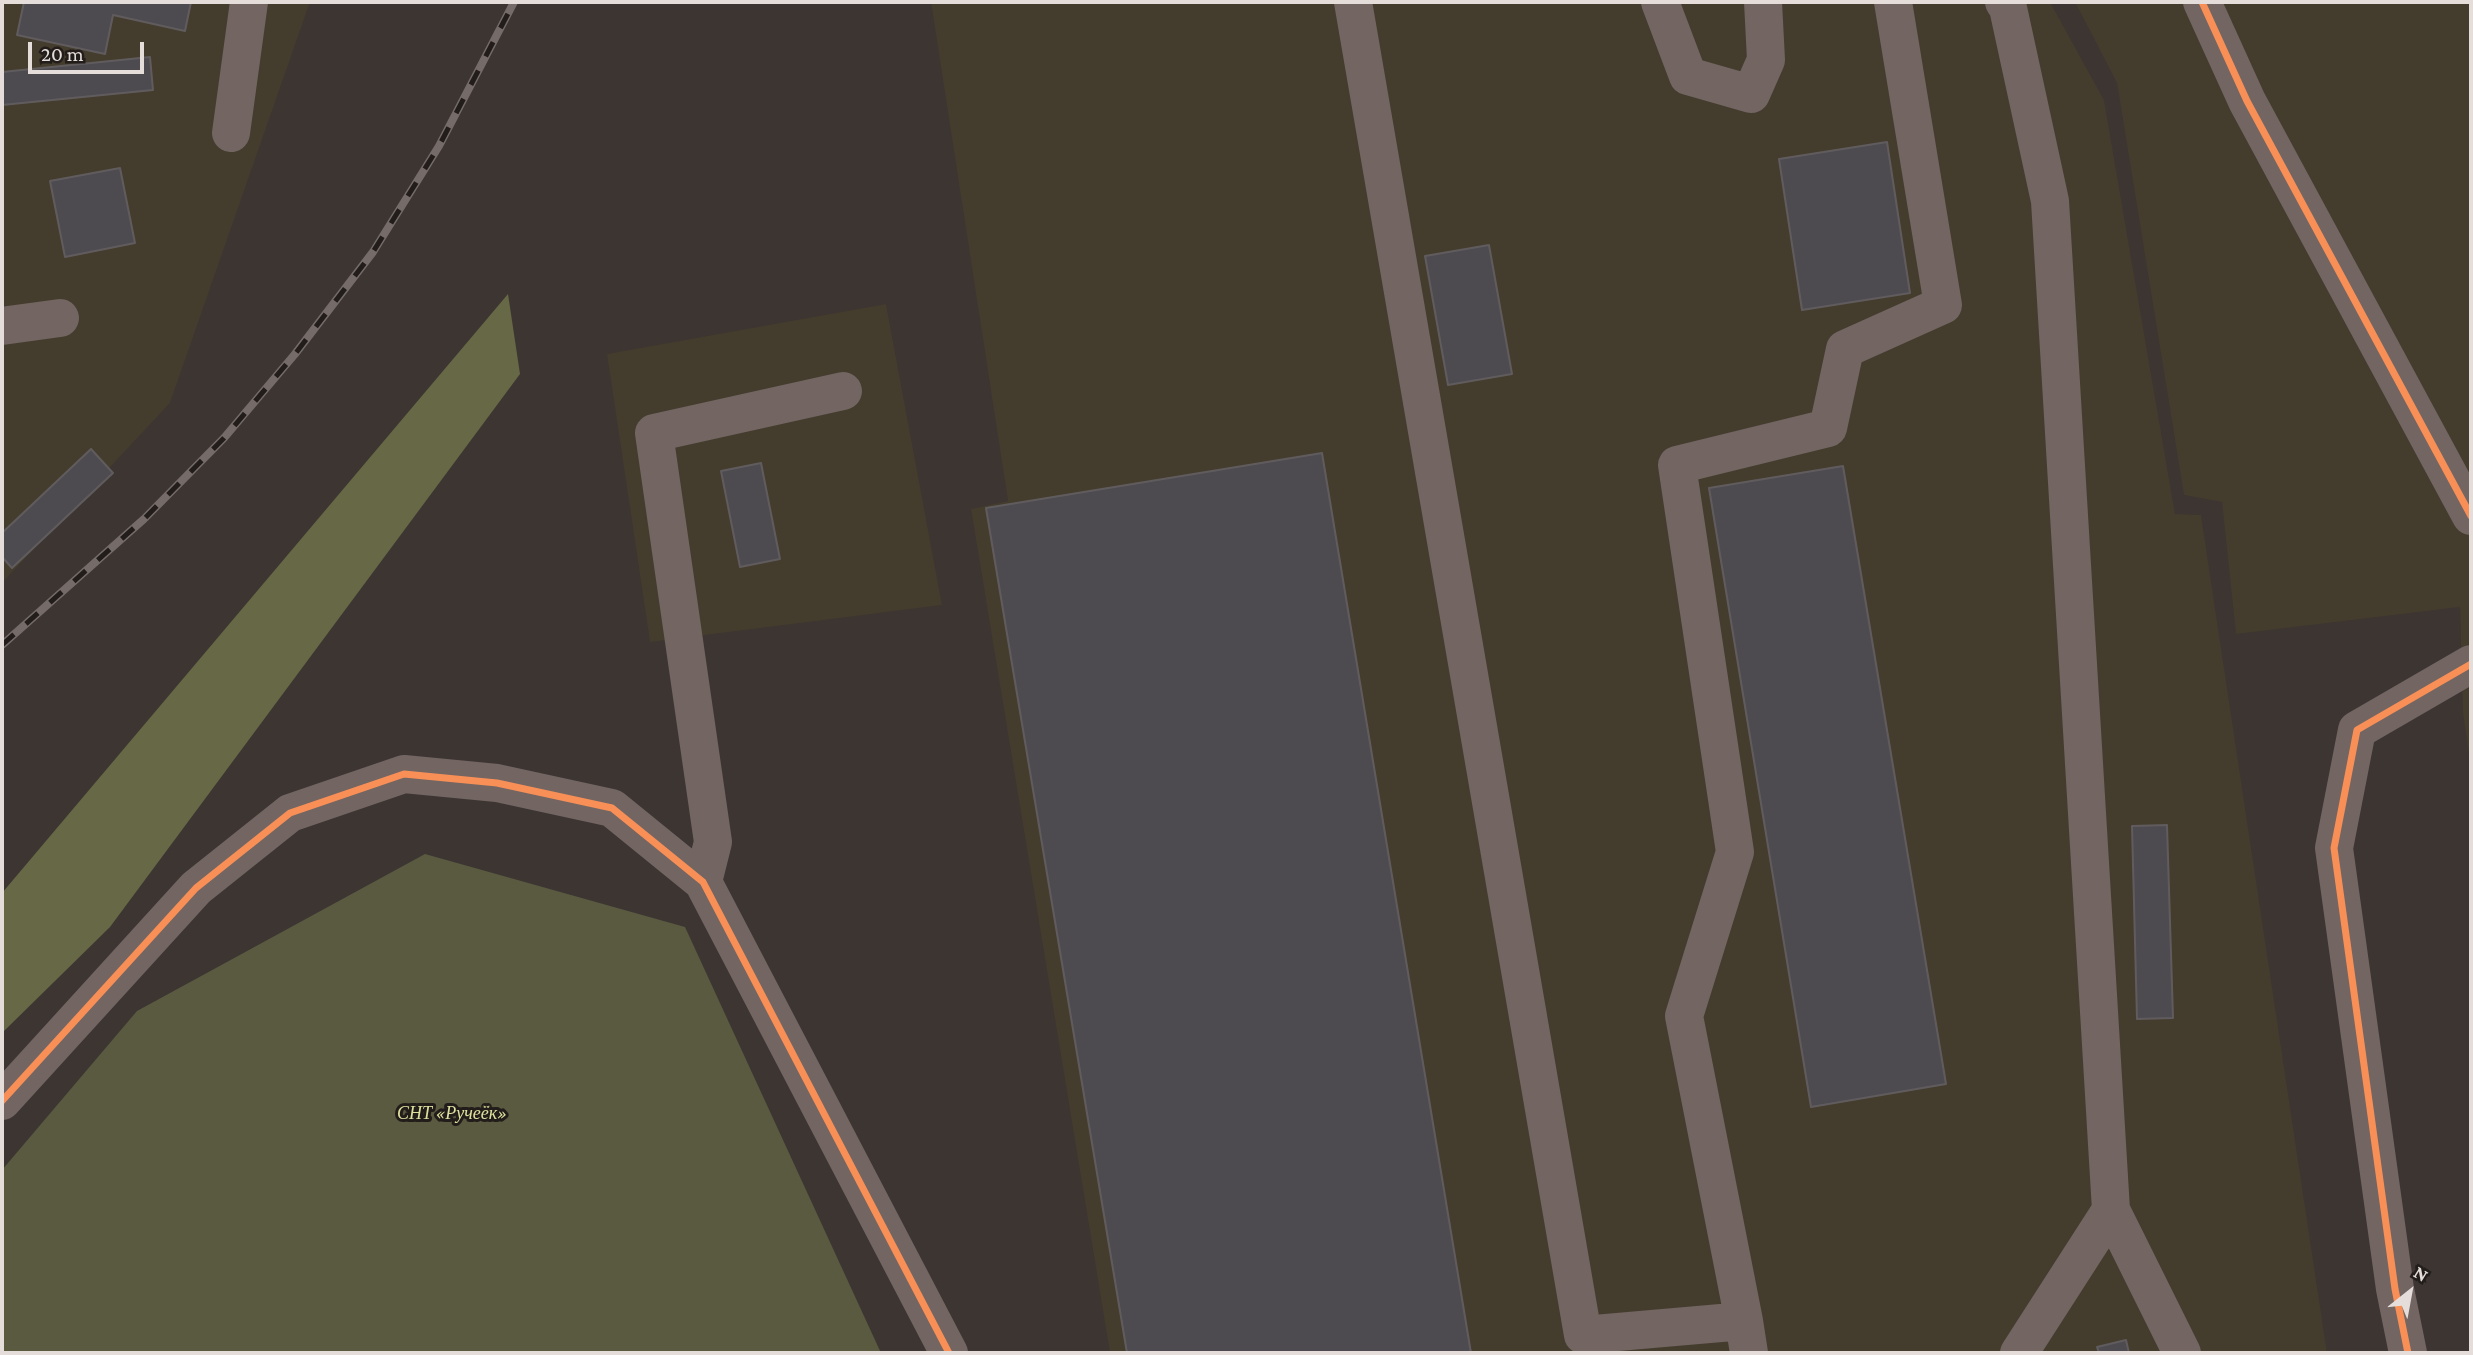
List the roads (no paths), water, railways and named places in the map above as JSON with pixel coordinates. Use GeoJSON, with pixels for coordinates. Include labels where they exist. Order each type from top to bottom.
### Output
{"type":"FeatureCollection","features":[{"type":"Feature","properties":{"kind":"street"},"geometry":{"type":"LineString","coordinates":[[231,133],[249,2]]}},
{"type":"Feature","properties":{"kind":"street"},"geometry":{"type":"LineString","coordinates":[[1353,2],[1583,1335],[1746,1337],[1684,1016],[1735,852],[1677,465],[1828,428],[1845,349],[1942,305],[1893,2]]}},
{"type":"Feature","properties":{"kind":"street"},"geometry":{"type":"LineString","coordinates":[[1660,2],[1688,76],[1751,94],[1766,60],[1763,2]]}},
{"type":"Feature","properties":{"kind":"street"},"geometry":{"type":"LineString","coordinates":[[2004,2],[2008,8],[2050,201],[2111,1210],[2182,1353]]}},
{"type":"Feature","properties":{"kind":"street"},"geometry":{"type":"LineString","coordinates":[[2202,2],[2247,101],[2471,516]]}},
{"type":"Feature","properties":{"kind":"street"},"geometry":{"type":"LineString","coordinates":[[2,326],[60,318]]}},
{"type":"Feature","properties":{"kind":"street"},"geometry":{"type":"LineString","coordinates":[[703,882],[713,842],[654,433],[844,391]]}},
{"type":"Feature","properties":{"kind":"street"},"geometry":{"type":"LineString","coordinates":[[2408,1353],[2395,1289],[2334,848],[2357,730],[2471,664]]}},
{"type":"Feature","properties":{"kind":"street"},"geometry":{"type":"LineString","coordinates":[[2,1101],[196,888],[290,813],[404,774],[497,783],[612,808],[703,882],[949,1353]]}},
{"type":"Feature","properties":{"kind":"street"},"geometry":{"type":"LineString","coordinates":[[2019,1353],[2111,1210]]}},
{"type":"Feature","properties":{"kind":"railway"},"geometry":{"type":"LineString","coordinates":[[2,645],[144,519],[224,438],[295,354],[373,252],[439,146],[514,2]]}},
{"type":"Feature","properties":{"kind":"park label","name":"СНТ «Ручеёк»"},"geometry":{"type":"Point","coordinates":[452,1113]}}]}
